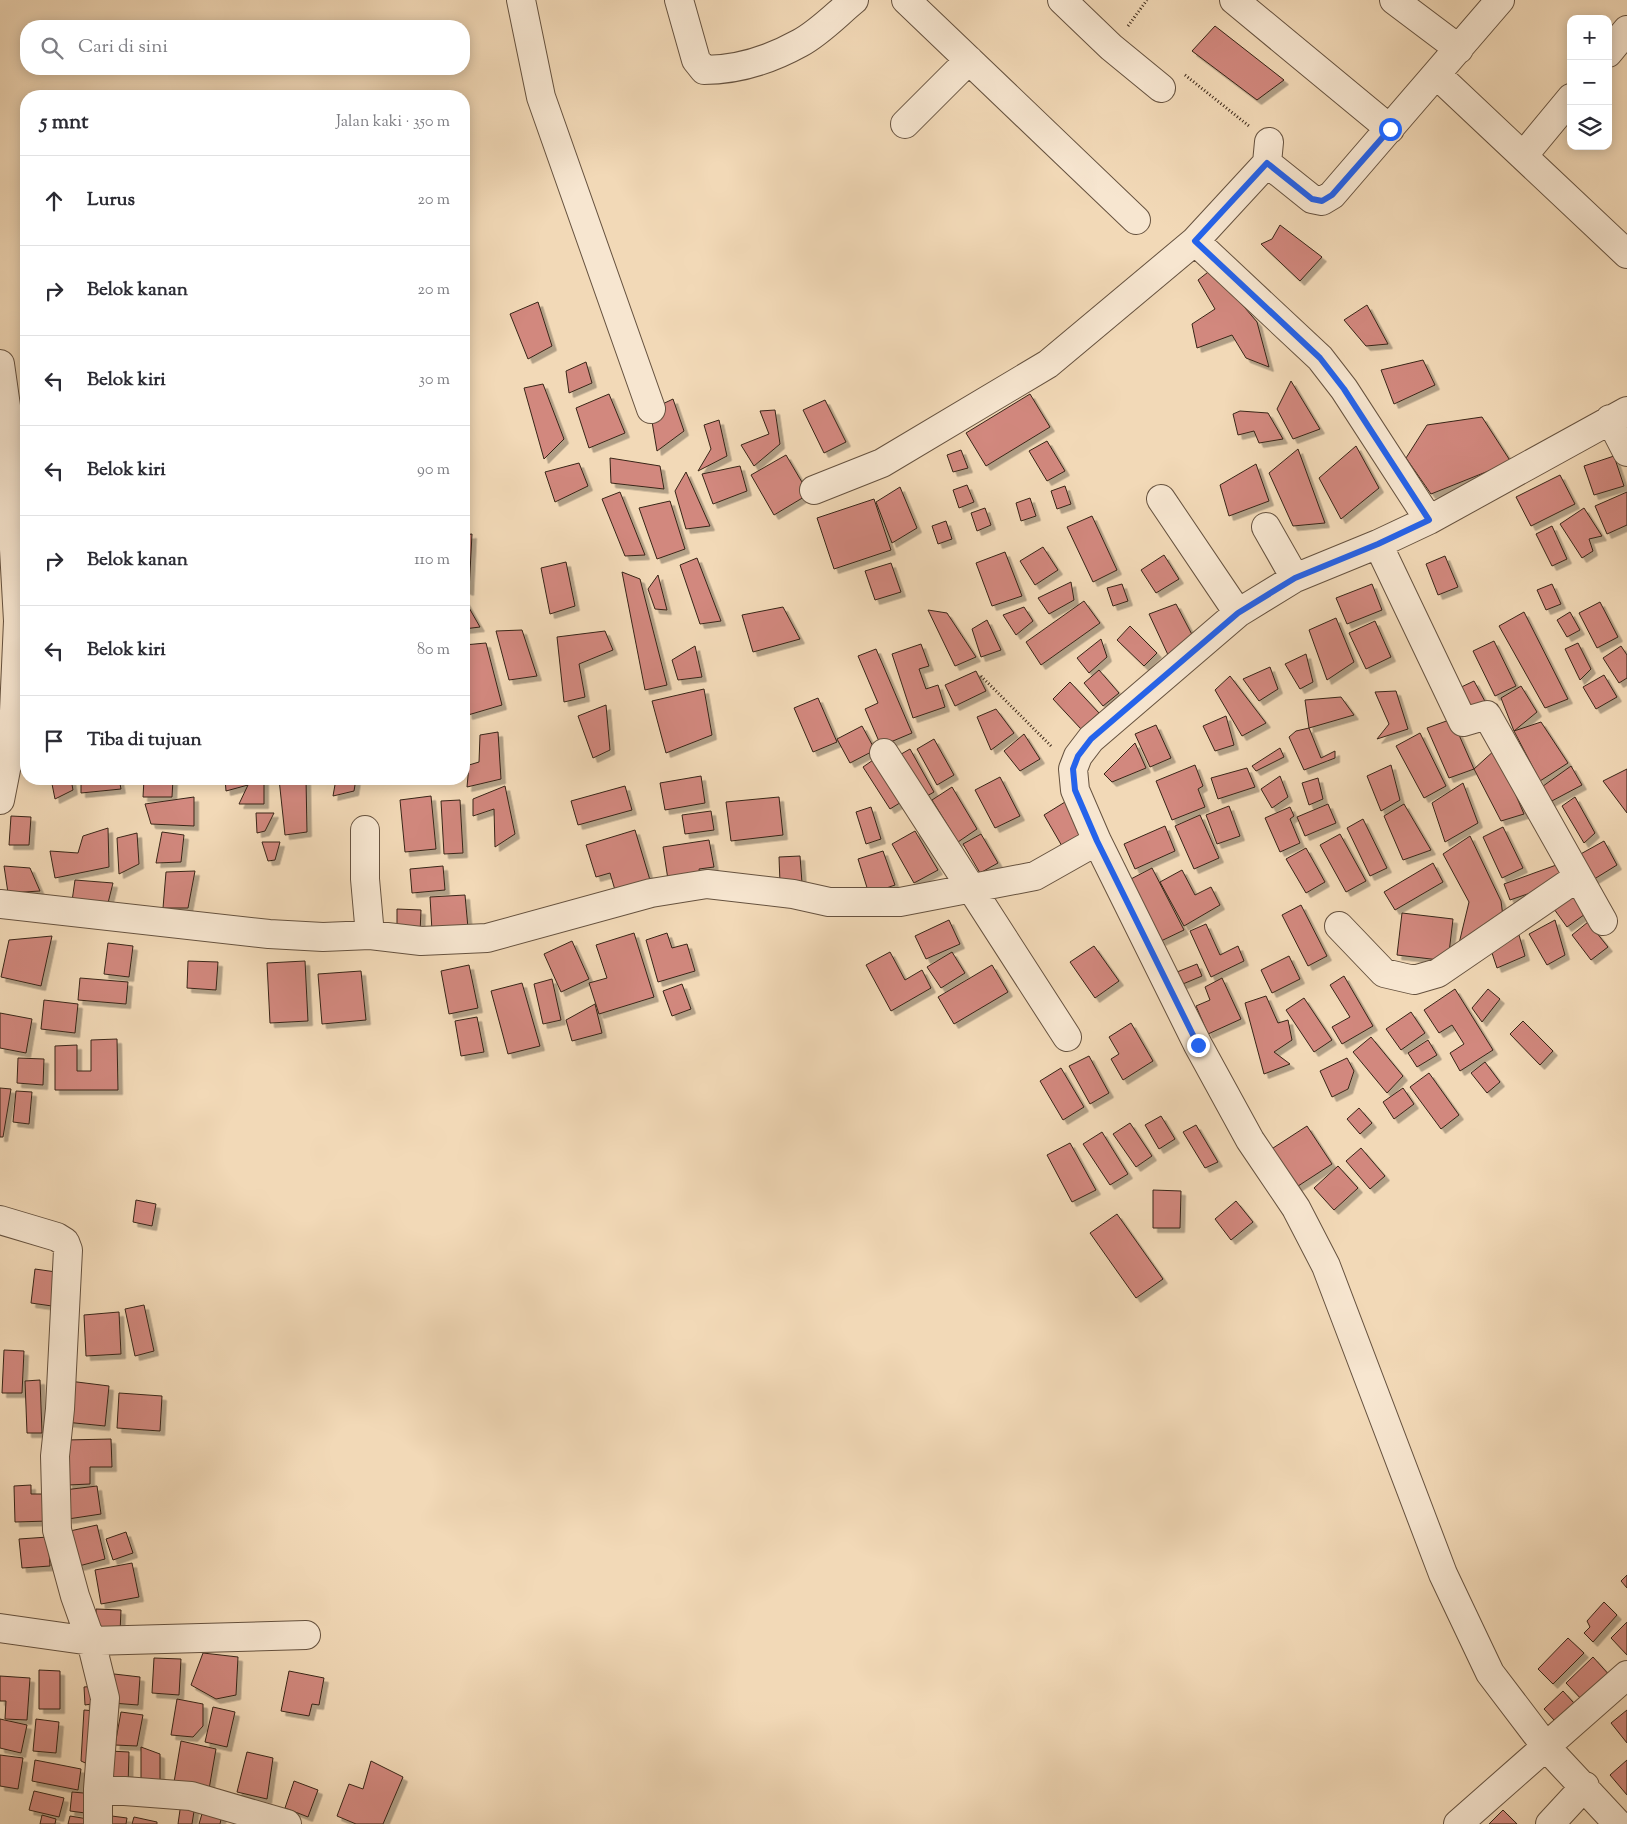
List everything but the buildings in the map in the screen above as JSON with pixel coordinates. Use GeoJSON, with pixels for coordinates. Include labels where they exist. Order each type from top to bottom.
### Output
{"type":"FeatureCollection","features":[{"type":"Feature","properties":{"kind":"street"},"geometry":{"type":"LineString","coordinates":[[521,0],[542,97],[651,409]]}},
{"type":"Feature","properties":{"kind":"street"},"geometry":{"type":"LineString","coordinates":[[679,0],[696,60],[704,70],[722,70],[761,60],[801,42],[854,0]]}},
{"type":"Feature","properties":{"kind":"street"},"geometry":{"type":"LineString","coordinates":[[906,0],[1136,220]]}},
{"type":"Feature","properties":{"kind":"street"},"geometry":{"type":"LineString","coordinates":[[1062,0],[1111,47],[1170,79]]}},
{"type":"Feature","properties":{"kind":"street"},"geometry":{"type":"LineString","coordinates":[[1234,0],[1390,129]]}},
{"type":"Feature","properties":{"kind":"street"},"geometry":{"type":"LineString","coordinates":[[1394,0],[1459,49]]}},
{"type":"Feature","properties":{"kind":"street"},"geometry":{"type":"LineString","coordinates":[[814,490],[882,463],[1048,364],[1195,241],[1268,152],[1312,199],[1322,201],[1332,195],[1437,76],[1500,0]]}},
{"type":"Feature","properties":{"kind":"street"},"geometry":{"type":"LineString","coordinates":[[1612,48],[1627,30]]}},
{"type":"Feature","properties":{"kind":"street"},"geometry":{"type":"LineString","coordinates":[[905,124],[969,60]]}},
{"type":"Feature","properties":{"kind":"street"},"geometry":{"type":"LineString","coordinates":[[1437,76],[1627,254]]}},
{"type":"Feature","properties":{"kind":"street"},"geometry":{"type":"LineString","coordinates":[[1523,156],[1567,103]]}},
{"type":"Feature","properties":{"kind":"street"},"geometry":{"type":"LineString","coordinates":[[1195,241],[1320,358],[1344,389],[1429,520]]}},
{"type":"Feature","properties":{"kind":"street"},"geometry":{"type":"LineString","coordinates":[[0,364],[6,406],[18,620],[12,734],[0,800]]}},
{"type":"Feature","properties":{"kind":"street"},"geometry":{"type":"LineString","coordinates":[[1618,1824],[1585,1786],[1547,1748],[1490,1673],[1443,1574],[1326,1266],[1296,1208],[1250,1140],[1198,1045],[1097,841],[1075,790],[1073,769],[1078,756],[1091,739],[1238,613],[1295,578],[1378,544],[1429,520],[1618,415],[1627,452]]}},
{"type":"Feature","properties":{"kind":"street"},"geometry":{"type":"LineString","coordinates":[[1161,499],[1238,613]]}},
{"type":"Feature","properties":{"kind":"street"},"geometry":{"type":"LineString","coordinates":[[1266,527],[1295,578]]}},
{"type":"Feature","properties":{"kind":"street"},"geometry":{"type":"LineString","coordinates":[[1378,544],[1463,722],[1487,715],[1604,921]]}},
{"type":"Feature","properties":{"kind":"street"},"geometry":{"type":"LineString","coordinates":[[884,753],[954,859],[970,890],[1067,1036]]}},
{"type":"Feature","properties":{"kind":"street"},"geometry":{"type":"LineString","coordinates":[[365,830],[365,879],[370,935]]}},
{"type":"Feature","properties":{"kind":"street"},"geometry":{"type":"LineString","coordinates":[[0,904],[269,934],[323,937],[370,935],[421,941],[487,938],[651,893],[707,884],[793,894],[829,902],[900,902],[1035,876],[1097,841]]}},
{"type":"Feature","properties":{"kind":"street"},"geometry":{"type":"LineString","coordinates":[[1340,926],[1384,973],[1414,980],[1438,972],[1578,878]]}},
{"type":"Feature","properties":{"kind":"street"},"geometry":{"type":"LineString","coordinates":[[0,1220],[58,1236],[65,1242],[68,1250],[60,1409],[55,1456],[57,1530],[74,1596],[91,1641],[105,1698],[98,1789],[98,1824]]}},
{"type":"Feature","properties":{"kind":"street"},"geometry":{"type":"LineString","coordinates":[[0,1628],[91,1641],[306,1634]]}},
{"type":"Feature","properties":{"kind":"street"},"geometry":{"type":"LineString","coordinates":[[1458,1824],[1547,1748],[1627,1675]]}},
{"type":"Feature","properties":{"kind":"street"},"geometry":{"type":"LineString","coordinates":[[1550,1824],[1585,1786]]}},
{"type":"Feature","properties":{"kind":"street"},"geometry":{"type":"LineString","coordinates":[[98,1789],[191,1796],[287,1824]]}},
{"type":"Feature","properties":{"kind":"path"},"geometry":{"type":"LineString","coordinates":[[1111,47],[1147,0]]}},
{"type":"Feature","properties":{"kind":"path"},"geometry":{"type":"LineString","coordinates":[[1170,79],[1268,152]]}},
{"type":"Feature","properties":{"kind":"path"},"geometry":{"type":"LineString","coordinates":[[981,676],[1073,769]]}},
{"type":"Feature","properties":{"kind":"route"},"geometry":{"type":"LineString","coordinates":[[1198,1045],[1097,841],[1075,790],[1073,769],[1078,756],[1091,739],[1238,613],[1295,578],[1378,544],[1429,520],[1369,426],[1320,358],[1195,241],[1267,163],[1312,199],[1322,201],[1332,195],[1390,129]]}}]}
